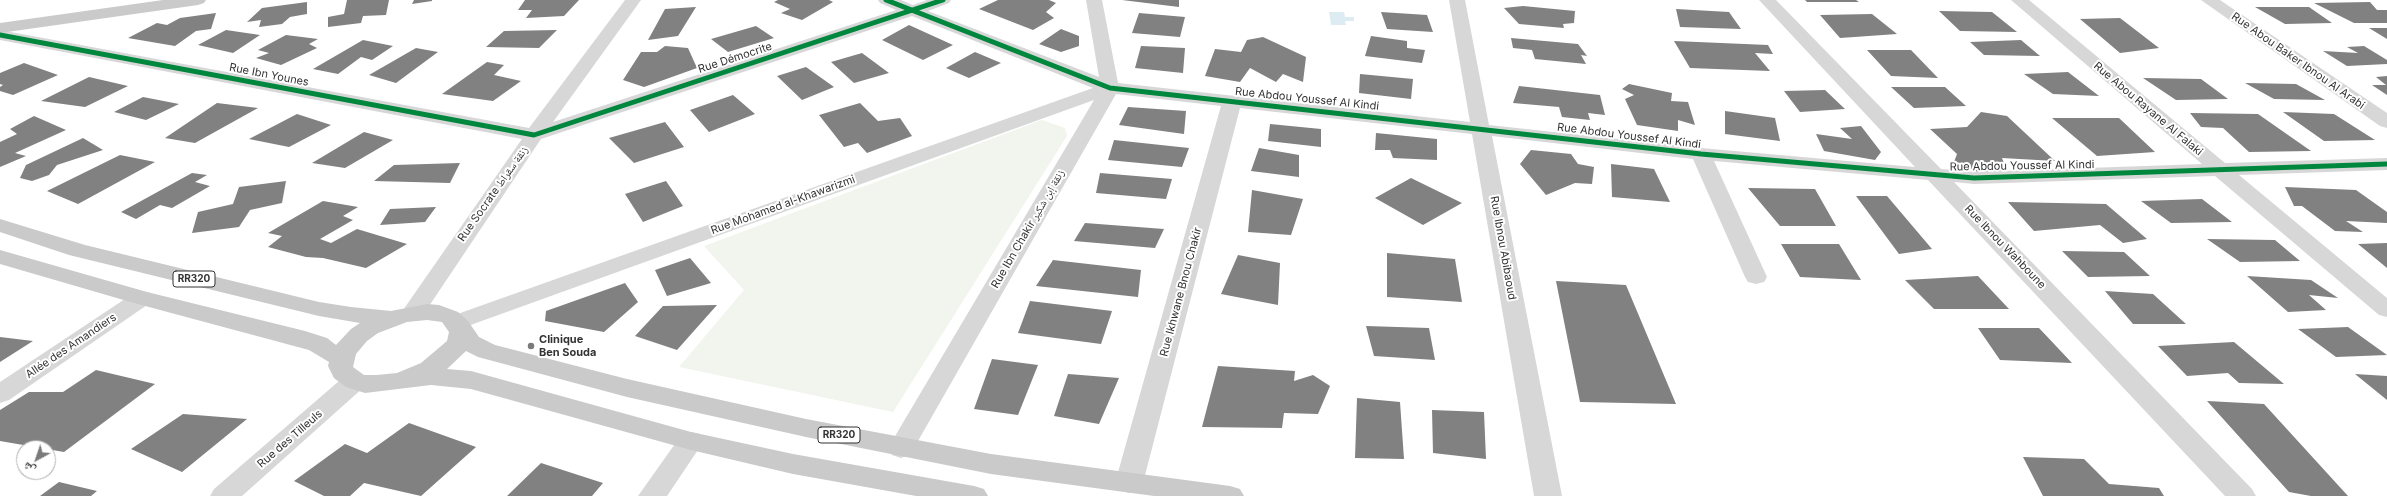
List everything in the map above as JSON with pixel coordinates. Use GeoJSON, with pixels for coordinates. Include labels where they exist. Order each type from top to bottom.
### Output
{"type":"FeatureCollection","features":[{"type":"Feature","properties":{"kind":"main road"},"geometry":{"type":"LineString","coordinates":[[0,16],[115,0]]}},
{"type":"Feature","properties":{"kind":"main road"},"geometry":{"type":"LineString","coordinates":[[0,28],[198,0]]}},
{"type":"Feature","properties":{"kind":"main road","name":"RR320"},"geometry":{"type":"LineString","coordinates":[[0,225],[77,250],[319,309],[351,315],[402,316],[439,313],[459,327],[470,343],[487,351],[627,388],[901,448],[991,464],[1230,496]]}},
{"type":"Feature","properties":{"kind":"main road"},"geometry":{"type":"LineString","coordinates":[[0,257],[142,298],[297,337],[318,344],[331,350],[341,359],[340,366],[342,372],[355,381],[377,384],[404,380],[452,377],[471,380],[690,441],[792,464],[974,496]]}},
{"type":"Feature","properties":{"kind":"main road","name":"RR320"},"geometry":{"type":"LineString","coordinates":[[341,359],[344,351],[359,335],[402,316]]}},
{"type":"Feature","properties":{"kind":"main road"},"geometry":{"type":"LineString","coordinates":[[404,380],[430,369],[442,361],[458,344],[459,327]]}},
{"type":"Feature","properties":{"kind":"street","name":"Rue Socrate زنقة سقراط"},"geometry":{"type":"LineString","coordinates":[[402,316],[633,0]]}},
{"type":"Feature","properties":{"kind":"street","name":"Rue Abdou Youssef Al Kindi"},"geometry":{"type":"LineString","coordinates":[[886,0],[1110,88],[1480,128],[1701,154],[1938,177],[2004,178],[2387,164]]}},
{"type":"Feature","properties":{"kind":"street","name":"Rue Démocrite"},"geometry":{"type":"LineString","coordinates":[[534,135],[943,0]]}},
{"type":"Feature","properties":{"kind":"street"},"geometry":{"type":"LineString","coordinates":[[1094,0],[1110,88]]}},
{"type":"Feature","properties":{"kind":"street","name":"Rue Ibnou Abibaoud"},"geometry":{"type":"LineString","coordinates":[[1456,0],[1548,496]]}},
{"type":"Feature","properties":{"kind":"street","name":"Rue Ibnou Wahboune"},"geometry":{"type":"LineString","coordinates":[[1767,0],[2242,496]]}},
{"type":"Feature","properties":{"kind":"street","name":"Rue Abou Rayane Al Falaki"},"geometry":{"type":"LineString","coordinates":[[2018,0],[2387,310]]}},
{"type":"Feature","properties":{"kind":"street","name":"Rue Abou Baker Ibnou Al Arabi"},"geometry":{"type":"LineString","coordinates":[[2210,0],[2387,122]]}},
{"type":"Feature","properties":{"kind":"street","name":"Rue Ibn Younes"},"geometry":{"type":"LineString","coordinates":[[0,35],[534,135]]}},
{"type":"Feature","properties":{"kind":"street","name":"Rue Mohamed al-Khawarizmi"},"geometry":{"type":"LineString","coordinates":[[459,327],[1110,88]]}},
{"type":"Feature","properties":{"kind":"street","name":"Rue Ibn Chakir زنقة إبن شكير"},"geometry":{"type":"LineString","coordinates":[[901,448],[1110,88]]}},
{"type":"Feature","properties":{"kind":"street","name":"Rue Ikhwane Bnou Chakir"},"geometry":{"type":"LineString","coordinates":[[1129,482],[1232,102]]}},
{"type":"Feature","properties":{"kind":"street"},"geometry":{"type":"LineString","coordinates":[[1701,154],[1756,277]]}},
{"type":"Feature","properties":{"kind":"street","name":"Allée des Amandiers"},"geometry":{"type":"LineString","coordinates":[[0,394],[142,298]]}},
{"type":"Feature","properties":{"kind":"street","name":"Rue des Tilleuls"},"geometry":{"type":"LineString","coordinates":[[224,496],[355,381]]}},
{"type":"Feature","properties":{"kind":"street"},"geometry":{"type":"LineString","coordinates":[[652,496],[690,441]]}},
{"type":"Feature","properties":{"kind":"shaded area"},"geometry":{"type":"Polygon","coordinates":[[[1329,12],[1344,12],[1345,17],[1354,17],[1354,21],[1345,21],[1346,25],[1331,25],[1329,12]]]}},
{"type":"Feature","properties":{"kind":"shaded area"},"geometry":{"type":"Polygon","coordinates":[[[1042,120],[1065,128],[1067,136],[893,412],[679,367],[744,290],[704,246],[1042,120]]]}},
{"type":"Feature","properties":{"kind":"building"},"geometry":{"type":"Polygon","coordinates":[[[347,0],[389,0],[386,15],[363,16],[361,23],[328,27],[328,17],[344,14],[347,0]]]}},
{"type":"Feature","properties":{"kind":"building"},"geometry":{"type":"Polygon","coordinates":[[[414,0],[432,0],[432,1],[412,4],[414,0]]]}},
{"type":"Feature","properties":{"kind":"building"},"geometry":{"type":"Polygon","coordinates":[[[525,0],[579,0],[564,16],[526,18],[532,10],[518,10],[525,0]]]}},
{"type":"Feature","properties":{"kind":"building"},"geometry":{"type":"Polygon","coordinates":[[[778,0],[829,0],[833,2],[802,20],[781,13],[790,9],[774,2],[778,0]]]}},
{"type":"Feature","properties":{"kind":"building"},"geometry":{"type":"Polygon","coordinates":[[[998,0],[1049,0],[1056,3],[1046,12],[1054,18],[1033,30],[979,9],[998,0]]]}},
{"type":"Feature","properties":{"kind":"building"},"geometry":{"type":"Polygon","coordinates":[[[1122,0],[1179,0],[1179,7],[1122,0]]]}},
{"type":"Feature","properties":{"kind":"building"},"geometry":{"type":"Polygon","coordinates":[[[1805,0],[1856,0],[1859,2],[1807,2],[1805,0]]]}},
{"type":"Feature","properties":{"kind":"building"},"geometry":{"type":"Polygon","coordinates":[[[307,2],[307,14],[290,17],[282,24],[259,27],[261,20],[247,22],[262,8],[307,2]]]}},
{"type":"Feature","properties":{"kind":"building"},"geometry":{"type":"Polygon","coordinates":[[[2370,2],[2377,10],[2387,10],[2387,23],[2354,23],[2314,3],[2370,2]]]}},
{"type":"Feature","properties":{"kind":"building"},"geometry":{"type":"Polygon","coordinates":[[[1523,6],[1575,11],[1574,23],[1563,24],[1564,28],[1519,24],[1504,8],[1523,6]]]}},
{"type":"Feature","properties":{"kind":"building"},"geometry":{"type":"Polygon","coordinates":[[[696,7],[678,36],[648,40],[665,9],[696,7]]]}},
{"type":"Feature","properties":{"kind":"building"},"geometry":{"type":"Polygon","coordinates":[[[2255,7],[2309,7],[2332,23],[2285,24],[2255,7]]]}},
{"type":"Feature","properties":{"kind":"building"},"geometry":{"type":"Polygon","coordinates":[[[1676,9],[1729,12],[1741,29],[1680,27],[1676,9]]]}},
{"type":"Feature","properties":{"kind":"building"},"geometry":{"type":"Polygon","coordinates":[[[1939,11],[1992,12],[2017,32],[1960,31],[1939,11]]]}},
{"type":"Feature","properties":{"kind":"building"},"geometry":{"type":"Polygon","coordinates":[[[1381,12],[1427,15],[1433,32],[1387,29],[1381,12]]]}},
{"type":"Feature","properties":{"kind":"building"},"geometry":{"type":"Polygon","coordinates":[[[216,13],[211,29],[196,31],[175,46],[128,38],[157,23],[167,25],[180,18],[216,13]]]}},
{"type":"Feature","properties":{"kind":"building"},"geometry":{"type":"Polygon","coordinates":[[[1139,13],[1185,17],[1180,37],[1132,33],[1139,13]]]}},
{"type":"Feature","properties":{"kind":"building"},"geometry":{"type":"Polygon","coordinates":[[[1872,14],[1897,34],[1840,38],[1820,15],[1872,14]]]}},
{"type":"Feature","properties":{"kind":"building"},"geometry":{"type":"Polygon","coordinates":[[[2120,18],[2159,48],[2120,53],[2080,19],[2120,18]]]}},
{"type":"Feature","properties":{"kind":"building"},"geometry":{"type":"Polygon","coordinates":[[[909,25],[953,45],[923,60],[882,40],[909,25]]]}},
{"type":"Feature","properties":{"kind":"building"},"geometry":{"type":"Polygon","coordinates":[[[756,26],[774,38],[728,52],[711,39],[756,26]]]}},
{"type":"Feature","properties":{"kind":"building"},"geometry":{"type":"Polygon","coordinates":[[[2369,28],[2387,28],[2387,39],[2369,28]]]}},
{"type":"Feature","properties":{"kind":"building"},"geometry":{"type":"Polygon","coordinates":[[[1061,29],[1079,36],[1079,46],[1061,52],[1039,44],[1061,29]]]}},
{"type":"Feature","properties":{"kind":"building"},"geometry":{"type":"Polygon","coordinates":[[[226,30],[260,35],[233,53],[198,45],[226,30]]]}},
{"type":"Feature","properties":{"kind":"building"},"geometry":{"type":"Polygon","coordinates":[[[557,30],[539,48],[486,47],[504,31],[557,30]]]}},
{"type":"Feature","properties":{"kind":"building"},"geometry":{"type":"Polygon","coordinates":[[[286,35],[318,39],[309,44],[317,48],[281,65],[256,58],[269,53],[258,50],[286,35]]]}},
{"type":"Feature","properties":{"kind":"building"},"geometry":{"type":"Polygon","coordinates":[[[1371,36],[1407,41],[1407,48],[1425,50],[1422,63],[1365,56],[1371,36]]]}},
{"type":"Feature","properties":{"kind":"building"},"geometry":{"type":"Polygon","coordinates":[[[1263,37],[1306,57],[1303,82],[1283,74],[1276,82],[1250,68],[1240,82],[1205,76],[1215,49],[1241,52],[1247,40],[1263,37]]]}},
{"type":"Feature","properties":{"kind":"building"},"geometry":{"type":"Polygon","coordinates":[[[1511,38],[1578,44],[1587,56],[1581,55],[1586,64],[1535,59],[1532,50],[1513,48],[1511,38]]]}},
{"type":"Feature","properties":{"kind":"building"},"geometry":{"type":"Polygon","coordinates":[[[363,40],[393,46],[372,60],[361,57],[338,74],[313,69],[363,40]]]}},
{"type":"Feature","properties":{"kind":"building"},"geometry":{"type":"Polygon","coordinates":[[[2021,40],[2040,56],[1984,55],[1970,42],[2021,40]]]}},
{"type":"Feature","properties":{"kind":"building"},"geometry":{"type":"Polygon","coordinates":[[[1674,41],[1768,45],[1773,54],[1755,53],[1770,71],[1690,68],[1674,41]]]}},
{"type":"Feature","properties":{"kind":"building"},"geometry":{"type":"Polygon","coordinates":[[[665,46],[688,48],[697,68],[644,87],[623,80],[641,52],[657,52],[665,46]]]}},
{"type":"Feature","properties":{"kind":"building"},"geometry":{"type":"Polygon","coordinates":[[[1141,46],[1185,48],[1183,73],[1135,68],[1141,46]]]}},
{"type":"Feature","properties":{"kind":"building"},"geometry":{"type":"Polygon","coordinates":[[[2364,46],[2387,60],[2387,64],[2347,66],[2323,51],[2358,53],[2347,47],[2364,46]]]}},
{"type":"Feature","properties":{"kind":"building"},"geometry":{"type":"Polygon","coordinates":[[[416,48],[438,52],[396,83],[369,75],[416,48]]]}},
{"type":"Feature","properties":{"kind":"building"},"geometry":{"type":"Polygon","coordinates":[[[1867,50],[1911,50],[1938,78],[1891,76],[1867,50]]]}},
{"type":"Feature","properties":{"kind":"building"},"geometry":{"type":"Polygon","coordinates":[[[975,52],[1001,63],[969,78],[946,68],[975,52]]]}},
{"type":"Feature","properties":{"kind":"building"},"geometry":{"type":"Polygon","coordinates":[[[862,53],[889,73],[854,83],[831,62],[862,53]]]}},
{"type":"Feature","properties":{"kind":"building"},"geometry":{"type":"Polygon","coordinates":[[[487,62],[504,65],[494,75],[521,81],[493,101],[442,94],[487,62]]]}},
{"type":"Feature","properties":{"kind":"building"},"geometry":{"type":"Polygon","coordinates":[[[24,63],[58,75],[13,95],[0,91],[0,87],[3,85],[0,84],[0,73],[24,63]]]}},
{"type":"Feature","properties":{"kind":"building"},"geometry":{"type":"Polygon","coordinates":[[[806,67],[834,87],[802,100],[777,76],[806,67]]]}},
{"type":"Feature","properties":{"kind":"building"},"geometry":{"type":"Polygon","coordinates":[[[2068,72],[2099,96],[2053,94],[2024,74],[2068,72]]]}},
{"type":"Feature","properties":{"kind":"building"},"geometry":{"type":"Polygon","coordinates":[[[1360,74],[1413,79],[1411,99],[1359,93],[1360,74]]]}},
{"type":"Feature","properties":{"kind":"building"},"geometry":{"type":"Polygon","coordinates":[[[2387,76],[2387,95],[2372,85],[2386,85],[2376,77],[2387,76]]]}},
{"type":"Feature","properties":{"kind":"building"},"geometry":{"type":"Polygon","coordinates":[[[89,77],[128,86],[85,107],[41,101],[89,77]]]}},
{"type":"Feature","properties":{"kind":"building"},"geometry":{"type":"Polygon","coordinates":[[[2143,78],[2201,79],[2228,99],[2176,100],[2143,78]]]}},
{"type":"Feature","properties":{"kind":"building"},"geometry":{"type":"Polygon","coordinates":[[[2245,83],[2296,84],[2325,100],[2274,99],[2245,83]]]}},
{"type":"Feature","properties":{"kind":"building"},"geometry":{"type":"Polygon","coordinates":[[[1629,84],[1672,93],[1671,101],[1688,102],[1695,125],[1678,120],[1678,131],[1637,125],[1625,99],[1634,95],[1622,89],[1629,84]]]}},
{"type":"Feature","properties":{"kind":"building"},"geometry":{"type":"Polygon","coordinates":[[[1519,86],[1600,95],[1605,115],[1588,113],[1590,120],[1562,117],[1559,107],[1513,103],[1519,86]]]}},
{"type":"Feature","properties":{"kind":"building"},"geometry":{"type":"Polygon","coordinates":[[[1891,87],[1945,87],[1966,106],[1914,108],[1891,87]]]}},
{"type":"Feature","properties":{"kind":"building"},"geometry":{"type":"Polygon","coordinates":[[[1825,90],[1845,109],[1800,112],[1784,91],[1825,90]]]}},
{"type":"Feature","properties":{"kind":"building"},"geometry":{"type":"Polygon","coordinates":[[[733,95],[755,114],[709,132],[690,110],[733,95]]]}},
{"type":"Feature","properties":{"kind":"building"},"geometry":{"type":"Polygon","coordinates":[[[143,97],[179,104],[146,120],[114,112],[143,97]]]}},
{"type":"Feature","properties":{"kind":"building"},"geometry":{"type":"Polygon","coordinates":[[[217,103],[258,108],[195,143],[165,138],[217,103]]]}},
{"type":"Feature","properties":{"kind":"building"},"geometry":{"type":"Polygon","coordinates":[[[860,103],[878,121],[900,118],[912,136],[867,153],[858,143],[844,147],[819,115],[860,103]]]}},
{"type":"Feature","properties":{"kind":"building"},"geometry":{"type":"Polygon","coordinates":[[[1128,107],[1186,111],[1184,134],[1119,125],[1128,107]]]}},
{"type":"Feature","properties":{"kind":"building"},"geometry":{"type":"Polygon","coordinates":[[[1725,111],[1775,118],[1780,141],[1725,134],[1725,111]]]}},
{"type":"Feature","properties":{"kind":"building"},"geometry":{"type":"Polygon","coordinates":[[[1981,112],[2007,116],[2055,161],[2002,158],[2007,171],[1978,172],[1954,162],[1957,154],[1930,129],[1967,127],[1981,112]]]}},
{"type":"Feature","properties":{"kind":"building"},"geometry":{"type":"Polygon","coordinates":[[[2283,112],[2334,114],[2375,140],[2324,141],[2283,112]]]}},
{"type":"Feature","properties":{"kind":"building"},"geometry":{"type":"Polygon","coordinates":[[[2190,113],[2258,114],[2311,151],[2249,152],[2223,128],[2201,127],[2190,113]]]}},
{"type":"Feature","properties":{"kind":"building"},"geometry":{"type":"Polygon","coordinates":[[[297,114],[331,125],[289,147],[249,139],[297,114]]]}},
{"type":"Feature","properties":{"kind":"building"},"geometry":{"type":"Polygon","coordinates":[[[34,116],[66,130],[15,153],[26,156],[0,167],[0,142],[17,134],[10,129],[34,116]]]}},
{"type":"Feature","properties":{"kind":"building"},"geometry":{"type":"Polygon","coordinates":[[[2052,118],[2119,118],[2155,152],[2097,156],[2052,118]]]}},
{"type":"Feature","properties":{"kind":"building"},"geometry":{"type":"Polygon","coordinates":[[[665,122],[684,147],[634,163],[609,138],[665,122]]]}},
{"type":"Feature","properties":{"kind":"building"},"geometry":{"type":"Polygon","coordinates":[[[1270,124],[1321,129],[1321,147],[1268,141],[1270,124]]]}},
{"type":"Feature","properties":{"kind":"building"},"geometry":{"type":"Polygon","coordinates":[[[1861,126],[1881,152],[1875,160],[1824,151],[1816,134],[1852,139],[1840,128],[1861,126]]]}},
{"type":"Feature","properties":{"kind":"building"},"geometry":{"type":"Polygon","coordinates":[[[364,132],[393,140],[345,168],[312,163],[364,132]]]}},
{"type":"Feature","properties":{"kind":"building"},"geometry":{"type":"Polygon","coordinates":[[[1376,133],[1437,139],[1437,160],[1393,158],[1390,150],[1375,150],[1376,133]]]}},
{"type":"Feature","properties":{"kind":"building"},"geometry":{"type":"Polygon","coordinates":[[[83,138],[103,150],[57,165],[49,175],[32,181],[20,178],[26,165],[83,138]]]}},
{"type":"Feature","properties":{"kind":"building"},"geometry":{"type":"Polygon","coordinates":[[[1114,140],[1189,148],[1182,167],[1108,160],[1114,140]]]}},
{"type":"Feature","properties":{"kind":"building"},"geometry":{"type":"Polygon","coordinates":[[[1259,148],[1299,155],[1299,177],[1251,171],[1259,148]]]}},
{"type":"Feature","properties":{"kind":"building"},"geometry":{"type":"Polygon","coordinates":[[[1531,150],[1571,154],[1578,164],[1594,167],[1592,184],[1575,183],[1546,195],[1520,164],[1531,150]]]}},
{"type":"Feature","properties":{"kind":"building"},"geometry":{"type":"Polygon","coordinates":[[[120,155],[155,162],[78,204],[47,191],[120,155]]]}},
{"type":"Feature","properties":{"kind":"building"},"geometry":{"type":"Polygon","coordinates":[[[460,163],[450,183],[374,181],[394,165],[460,163]]]}},
{"type":"Feature","properties":{"kind":"building"},"geometry":{"type":"Polygon","coordinates":[[[1611,164],[1654,169],[1670,202],[1612,197],[1611,164]]]}},
{"type":"Feature","properties":{"kind":"building"},"geometry":{"type":"Polygon","coordinates":[[[192,173],[207,175],[195,182],[210,186],[172,208],[160,205],[136,219],[121,212],[192,173]]]}},
{"type":"Feature","properties":{"kind":"building"},"geometry":{"type":"Polygon","coordinates":[[[1100,173],[1172,179],[1166,199],[1096,193],[1100,173]]]}},
{"type":"Feature","properties":{"kind":"building"},"geometry":{"type":"Polygon","coordinates":[[[1411,178],[1462,203],[1423,225],[1375,198],[1411,178]]]}},
{"type":"Feature","properties":{"kind":"building"},"geometry":{"type":"Polygon","coordinates":[[[286,181],[282,203],[250,210],[239,227],[192,233],[198,212],[233,204],[239,187],[286,181]]]}},
{"type":"Feature","properties":{"kind":"building"},"geometry":{"type":"Polygon","coordinates":[[[666,181],[683,206],[643,222],[625,194],[666,181]]]}},
{"type":"Feature","properties":{"kind":"building"},"geometry":{"type":"Polygon","coordinates":[[[2285,187],[2356,190],[2387,212],[2387,223],[2346,221],[2363,232],[2335,231],[2302,206],[2294,206],[2285,187]]]}},
{"type":"Feature","properties":{"kind":"building"},"geometry":{"type":"Polygon","coordinates":[[[1748,188],[1815,189],[1836,226],[1780,226],[1748,188]]]}},
{"type":"Feature","properties":{"kind":"building"},"geometry":{"type":"Polygon","coordinates":[[[1252,190],[1303,199],[1291,235],[1248,232],[1252,190]]]}},
{"type":"Feature","properties":{"kind":"building"},"geometry":{"type":"Polygon","coordinates":[[[1856,196],[1887,196],[1932,249],[1899,254],[1856,196]]]}},
{"type":"Feature","properties":{"kind":"building"},"geometry":{"type":"Polygon","coordinates":[[[2202,199],[2232,222],[2171,223],[2141,201],[2202,199]]]}},
{"type":"Feature","properties":{"kind":"building"},"geometry":{"type":"Polygon","coordinates":[[[323,201],[358,207],[343,216],[353,220],[320,239],[331,243],[357,229],[407,244],[366,268],[323,258],[306,257],[268,247],[282,236],[268,233],[323,201]]]}},
{"type":"Feature","properties":{"kind":"building"},"geometry":{"type":"Polygon","coordinates":[[[2008,202],[2106,204],[2147,239],[2123,243],[2100,225],[2034,231],[2008,202]]]}},
{"type":"Feature","properties":{"kind":"building"},"geometry":{"type":"Polygon","coordinates":[[[436,207],[425,222],[380,225],[390,209],[436,207]]]}},
{"type":"Feature","properties":{"kind":"building"},"geometry":{"type":"Polygon","coordinates":[[[1085,223],[1164,229],[1155,248],[1074,241],[1085,223]]]}},
{"type":"Feature","properties":{"kind":"building"},"geometry":{"type":"Polygon","coordinates":[[[2207,239],[2275,240],[2300,261],[2240,262],[2207,239]]]}},
{"type":"Feature","properties":{"kind":"building"},"geometry":{"type":"Polygon","coordinates":[[[2387,243],[2387,268],[2358,244],[2387,243]]]}},
{"type":"Feature","properties":{"kind":"building"},"geometry":{"type":"Polygon","coordinates":[[[1781,244],[1839,244],[1861,280],[1800,277],[1781,244]]]}},
{"type":"Feature","properties":{"kind":"building"},"geometry":{"type":"Polygon","coordinates":[[[2062,251],[2124,252],[2150,276],[2088,277],[2062,251]]]}},
{"type":"Feature","properties":{"kind":"building"},"geometry":{"type":"Polygon","coordinates":[[[1387,253],[1455,259],[1462,302],[1387,297],[1387,253]]]}},
{"type":"Feature","properties":{"kind":"building"},"geometry":{"type":"Polygon","coordinates":[[[1238,255],[1280,263],[1278,305],[1221,294],[1238,255]]]}},
{"type":"Feature","properties":{"kind":"building"},"geometry":{"type":"Polygon","coordinates":[[[690,258],[711,283],[667,296],[655,270],[690,258]]]}},
{"type":"Feature","properties":{"kind":"building"},"geometry":{"type":"Polygon","coordinates":[[[1053,260],[1141,270],[1138,297],[1036,286],[1053,260]]]}},
{"type":"Feature","properties":{"kind":"building"},"geometry":{"type":"Polygon","coordinates":[[[1978,276],[2009,309],[1934,309],[1905,280],[1978,276]]]}},
{"type":"Feature","properties":{"kind":"building"},"geometry":{"type":"Polygon","coordinates":[[[2247,276],[2311,280],[2338,298],[2309,295],[2326,310],[2288,312],[2247,276]]]}},
{"type":"Feature","properties":{"kind":"building"},"geometry":{"type":"Polygon","coordinates":[[[1556,281],[1626,285],[1676,404],[1580,402],[1556,281]]]}},
{"type":"Feature","properties":{"kind":"building"},"geometry":{"type":"Polygon","coordinates":[[[625,283],[638,302],[604,332],[545,321],[546,311],[625,283]]]}},
{"type":"Feature","properties":{"kind":"building"},"geometry":{"type":"Polygon","coordinates":[[[2105,291],[2153,294],[2186,324],[2133,324],[2105,291]]]}},
{"type":"Feature","properties":{"kind":"building"},"geometry":{"type":"Polygon","coordinates":[[[1030,301],[1112,311],[1101,344],[1018,333],[1030,301]]]}},
{"type":"Feature","properties":{"kind":"building"},"geometry":{"type":"Polygon","coordinates":[[[717,305],[677,350],[635,336],[663,306],[717,305]]]}},
{"type":"Feature","properties":{"kind":"building"},"geometry":{"type":"Polygon","coordinates":[[[1366,326],[1429,328],[1435,360],[1374,356],[1366,326]]]}},
{"type":"Feature","properties":{"kind":"building"},"geometry":{"type":"Polygon","coordinates":[[[2348,327],[2387,355],[2336,357],[2298,329],[2348,327]]]}},
{"type":"Feature","properties":{"kind":"building"},"geometry":{"type":"Polygon","coordinates":[[[1978,328],[2039,328],[2072,363],[2000,360],[1978,328]]]}},
{"type":"Feature","properties":{"kind":"building"},"geometry":{"type":"Polygon","coordinates":[[[0,337],[33,341],[0,362],[0,337]]]}},
{"type":"Feature","properties":{"kind":"building"},"geometry":{"type":"Polygon","coordinates":[[[2234,342],[2284,384],[2239,383],[2228,373],[2187,376],[2158,346],[2234,342]]]}},
{"type":"Feature","properties":{"kind":"building"},"geometry":{"type":"Polygon","coordinates":[[[992,359],[1038,365],[1018,415],[974,409],[992,359]]]}},
{"type":"Feature","properties":{"kind":"building"},"geometry":{"type":"Polygon","coordinates":[[[1218,366],[1295,371],[1294,381],[1313,375],[1330,386],[1318,414],[1284,413],[1282,428],[1202,427],[1218,366]]]}},
{"type":"Feature","properties":{"kind":"building"},"geometry":{"type":"Polygon","coordinates":[[[96,370],[155,384],[64,452],[56,451],[56,440],[16,440],[16,444],[0,441],[0,410],[29,392],[63,392],[96,370]]]}},
{"type":"Feature","properties":{"kind":"building"},"geometry":{"type":"Polygon","coordinates":[[[1068,374],[1119,378],[1099,424],[1054,416],[1068,374]]]}},
{"type":"Feature","properties":{"kind":"building"},"geometry":{"type":"Polygon","coordinates":[[[2355,374],[2387,376],[2387,400],[2355,374]]]}},
{"type":"Feature","properties":{"kind":"building"},"geometry":{"type":"Polygon","coordinates":[[[1357,398],[1400,402],[1404,459],[1355,458],[1357,398]]]}},
{"type":"Feature","properties":{"kind":"building"},"geometry":{"type":"Polygon","coordinates":[[[2207,401],[2264,404],[2348,496],[2311,496],[2289,492],[2207,401]]]}},
{"type":"Feature","properties":{"kind":"building"},"geometry":{"type":"Polygon","coordinates":[[[1432,410],[1484,412],[1486,459],[1433,453],[1432,410]]]}},
{"type":"Feature","properties":{"kind":"building"},"geometry":{"type":"Polygon","coordinates":[[[183,414],[247,419],[182,472],[131,449],[183,414]]]}},
{"type":"Feature","properties":{"kind":"building"},"geometry":{"type":"Polygon","coordinates":[[[409,423],[476,447],[421,496],[364,483],[350,496],[324,496],[294,481],[345,444],[367,453],[409,423]]]}},
{"type":"Feature","properties":{"kind":"building"},"geometry":{"type":"Polygon","coordinates":[[[2023,457],[2084,459],[2109,484],[2159,488],[2164,496],[2043,496],[2023,457]]]}},
{"type":"Feature","properties":{"kind":"building"},"geometry":{"type":"Polygon","coordinates":[[[541,463],[603,483],[592,496],[507,496],[541,463]]]}},
{"type":"Feature","properties":{"kind":"building"},"geometry":{"type":"Polygon","coordinates":[[[59,482],[97,491],[91,496],[40,496],[59,482]]]}},
{"type":"Feature","properties":{"kind":"cycle path"},"geometry":{"type":"LineString","coordinates":[[886,0],[1110,88],[1701,154],[1974,178],[2387,164]]}},
{"type":"Feature","properties":{"kind":"cycle path"},"geometry":{"type":"LineString","coordinates":[[0,35],[534,135],[943,0]]}},
{"type":"Feature","properties":{"kind":"place","name":"Clinique Ben Souda"},"geometry":{"type":"Point","coordinates":[531,346]}}]}
